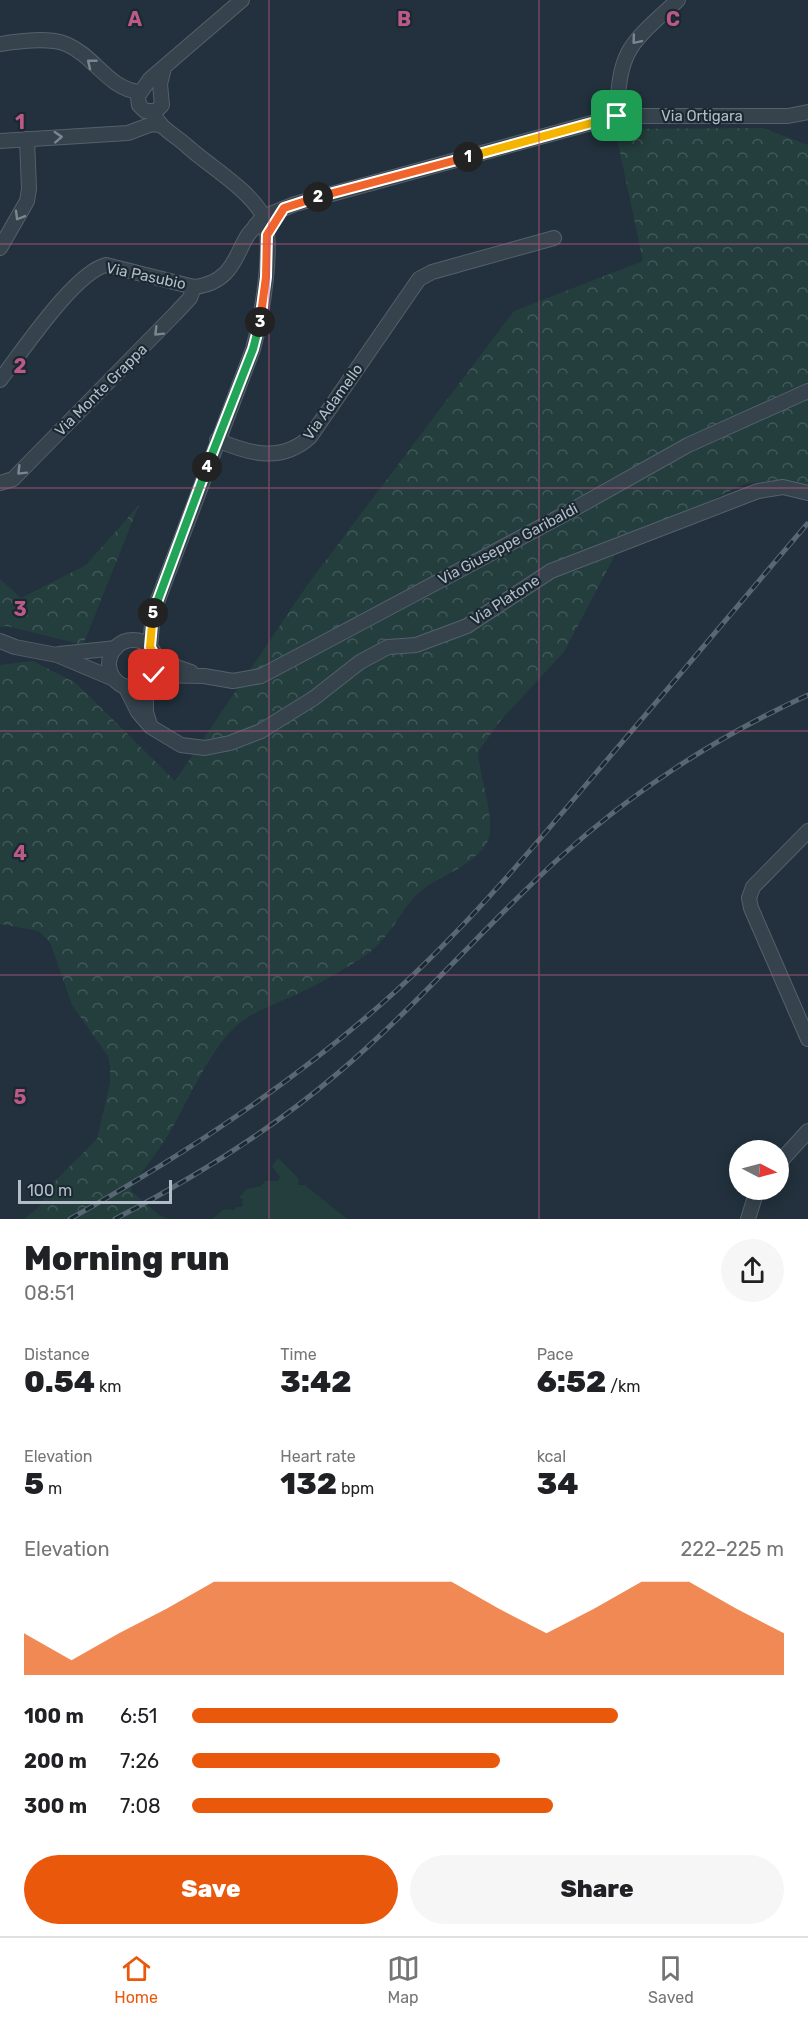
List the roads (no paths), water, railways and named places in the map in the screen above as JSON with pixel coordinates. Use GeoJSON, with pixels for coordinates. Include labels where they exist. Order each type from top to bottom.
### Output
{"type":"FeatureCollection","features":[{"type":"Feature","properties":{"kind":"street"},"geometry":{"type":"LineString","coordinates":[[150,647],[153,613],[259,327],[266,277],[260,228],[253,201],[139,105],[142,90],[225,5],[242,0]]}},
{"type":"Feature","properties":{"kind":"street"},"geometry":{"type":"LineString","coordinates":[[617,116],[620,70],[631,47],[678,0]]}},
{"type":"Feature","properties":{"kind":"street"},"geometry":{"type":"LineString","coordinates":[[0,44],[33,42],[66,44],[122,89],[142,90],[153,87],[160,90]]}},
{"type":"Feature","properties":{"kind":"street"},"geometry":{"type":"LineString","coordinates":[[0,141],[128,133],[154,116],[163,97],[160,90],[164,68]]}},
{"type":"Feature","properties":{"kind":"street","name":"Via Ortigara"},"geometry":{"type":"LineString","coordinates":[[260,228],[284,208],[617,116],[788,116],[808,112]]}},
{"type":"Feature","properties":{"kind":"street"},"geometry":{"type":"LineString","coordinates":[[154,116],[176,136]]}},
{"type":"Feature","properties":{"kind":"street"},"geometry":{"type":"LineString","coordinates":[[0,248],[27,201],[29,189],[27,139]]}},
{"type":"Feature","properties":{"kind":"street","name":"Via Pasubio"},"geometry":{"type":"LineString","coordinates":[[0,380],[66,296],[100,266],[106,265],[194,287],[216,282],[226,275],[260,228]]}},
{"type":"Feature","properties":{"kind":"street","name":"Via Adamello"},"geometry":{"type":"LineString","coordinates":[[217,440],[241,450],[268,455],[296,448],[310,437],[419,279],[432,273],[554,238]]}},
{"type":"Feature","properties":{"kind":"street","name":"Via Monte Grappa"},"geometry":{"type":"LineString","coordinates":[[0,483],[13,479],[175,314],[190,298],[194,287]]}},
{"type":"Feature","properties":{"kind":"street","name":"Via Giuseppe Garibaldi"},"geometry":{"type":"LineString","coordinates":[[157,660],[204,676],[233,681],[261,676],[565,514],[688,445],[808,391]]}},
{"type":"Feature","properties":{"kind":"street","name":"Via Platone"},"geometry":{"type":"LineString","coordinates":[[151,727],[181,745],[205,748],[230,743],[261,730],[314,698],[360,662],[388,647],[416,645],[467,626],[551,571],[758,491],[783,487],[808,493]]}},
{"type":"Feature","properties":{"kind":"street"},"geometry":{"type":"LineString","coordinates":[[0,651],[57,654],[116,648],[130,640],[153,613]]}},
{"type":"Feature","properties":{"kind":"street"},"geometry":{"type":"LineString","coordinates":[[130,640],[141,641],[150,647],[157,660],[146,712],[151,727]]}},
{"type":"Feature","properties":{"kind":"street"},"geometry":{"type":"LineString","coordinates":[[0,641],[30,651]]}},
{"type":"Feature","properties":{"kind":"street"},"geometry":{"type":"LineString","coordinates":[[116,648],[109,663],[138,712],[151,727]]}},
{"type":"Feature","properties":{"kind":"street"},"geometry":{"type":"LineString","coordinates":[[57,654],[119,682],[138,688],[151,680]]}},
{"type":"Feature","properties":{"kind":"street","name":"Via Giuseppe Garibaldi"},"geometry":{"type":"LineString","coordinates":[[151,680],[204,676]]}},
{"type":"Feature","properties":{"kind":"street"},"geometry":{"type":"LineString","coordinates":[[808,831],[753,887],[749,898],[756,922],[808,1039]]}},
{"type":"Feature","properties":{"kind":"street"},"geometry":{"type":"LineString","coordinates":[[789,1152],[808,1131]]}},
{"type":"Feature","properties":{"kind":"street"},"geometry":{"type":"LineString","coordinates":[[747,1219],[754,1200]]}},
{"type":"Feature","properties":{"kind":"railway"},"geometry":{"type":"LineString","coordinates":[[70,1219],[157,1168],[281,1085],[359,1023],[424,965],[524,858],[807,524]]}},
{"type":"Feature","properties":{"kind":"railway"},"geometry":{"type":"LineString","coordinates":[[115,1219],[231,1152],[286,1115],[338,1073],[421,996],[556,861],[614,812],[707,748],[808,695]]}}]}
